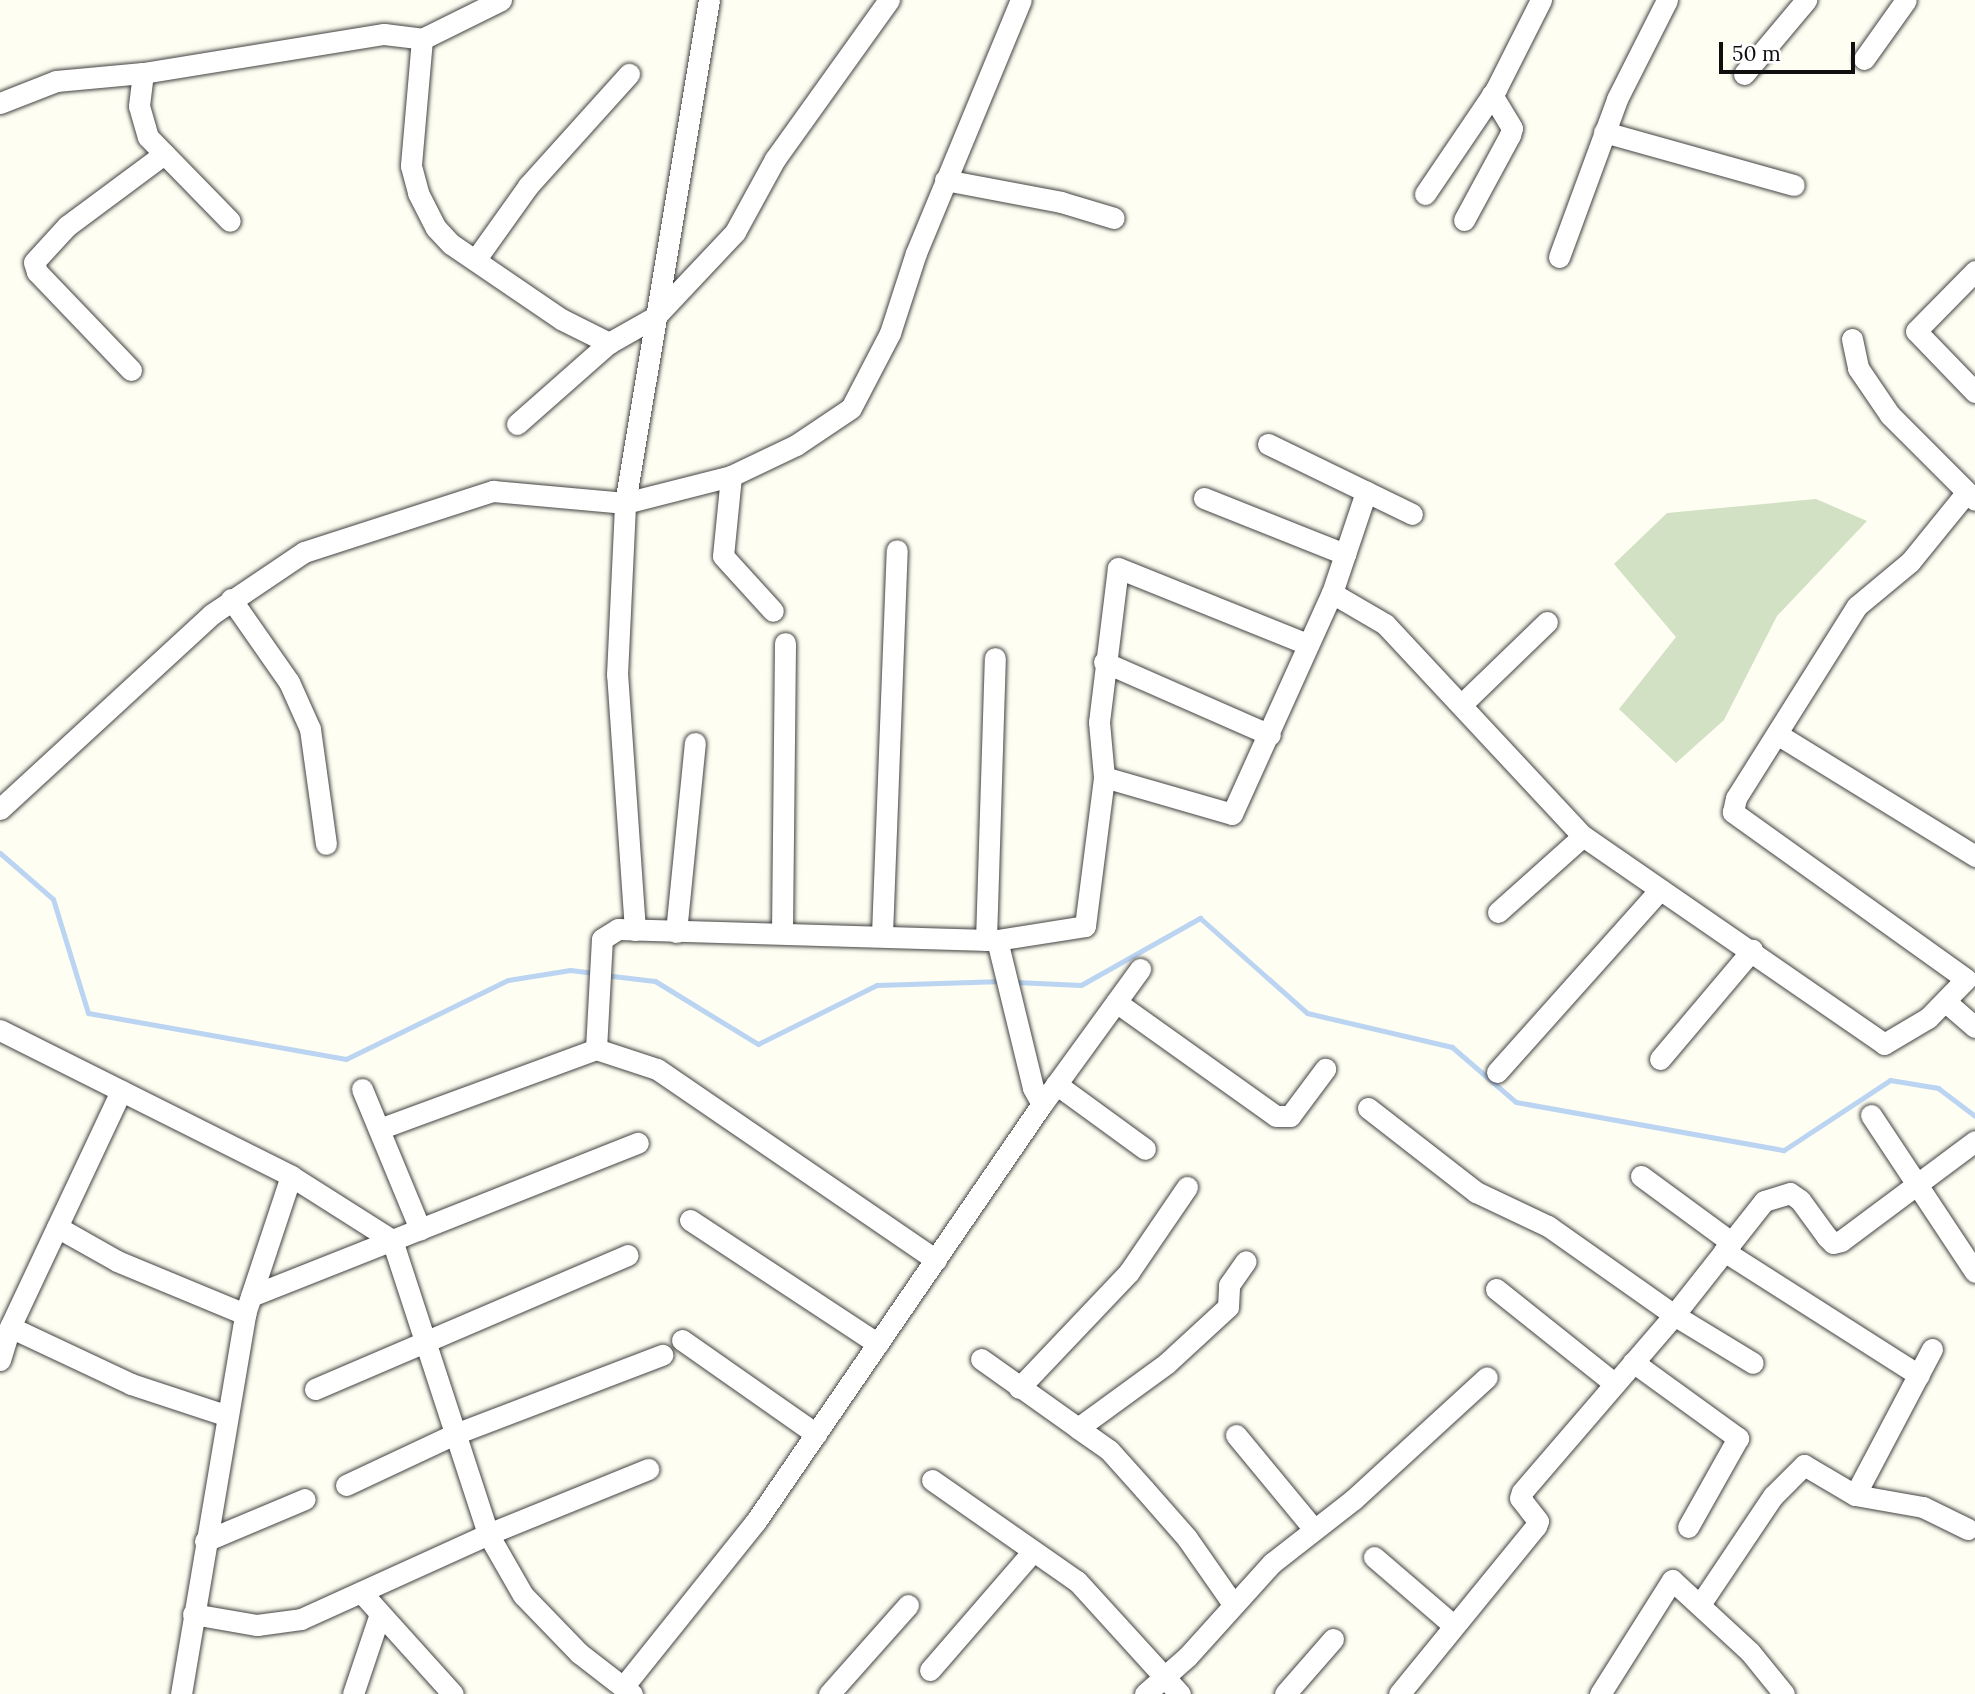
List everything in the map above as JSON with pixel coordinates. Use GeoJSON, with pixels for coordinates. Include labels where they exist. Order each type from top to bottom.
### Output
{"type":"FeatureCollection","features":[{"type":"Feature","properties":{"kind":"street"},"geometry":{"type":"LineString","coordinates":[[0,103],[56,80],[144,73],[384,34],[422,38],[501,0]]}},
{"type":"Feature","properties":{"kind":"street"},"geometry":{"type":"LineString","coordinates":[[635,930],[617,675],[625,503],[709,0]]}},
{"type":"Feature","properties":{"kind":"street"},"geometry":{"type":"LineString","coordinates":[[517,424],[608,342],[655,317],[735,232],[775,159],[888,0]]}},
{"type":"Feature","properties":{"kind":"street"},"geometry":{"type":"LineString","coordinates":[[0,809],[231,599],[304,552],[493,491],[625,503],[731,476],[796,445],[851,408],[890,333],[945,180],[1021,0]]}},
{"type":"Feature","properties":{"kind":"street"},"geometry":{"type":"LineString","coordinates":[[1425,194],[1492,95],[1541,0]]}},
{"type":"Feature","properties":{"kind":"street"},"geometry":{"type":"LineString","coordinates":[[1559,257],[1604,132],[1667,0]]}},
{"type":"Feature","properties":{"kind":"street"},"geometry":{"type":"LineString","coordinates":[[1744,74],[1806,0]]}},
{"type":"Feature","properties":{"kind":"street"},"geometry":{"type":"LineString","coordinates":[[1864,59],[1906,0]]}},
{"type":"Feature","properties":{"kind":"street"},"geometry":{"type":"LineString","coordinates":[[422,38],[411,166],[418,194],[436,228],[451,244],[561,319],[608,342]]}},
{"type":"Feature","properties":{"kind":"street"},"geometry":{"type":"LineString","coordinates":[[144,73],[139,106],[148,137],[230,221]]}},
{"type":"Feature","properties":{"kind":"street"},"geometry":{"type":"LineString","coordinates":[[476,259],[528,186],[629,74]]}},
{"type":"Feature","properties":{"kind":"street"},"geometry":{"type":"LineString","coordinates":[[1464,219],[1512,128],[1492,95]]}},
{"type":"Feature","properties":{"kind":"street"},"geometry":{"type":"LineString","coordinates":[[1604,132],[1794,185]]}},
{"type":"Feature","properties":{"kind":"street"},"geometry":{"type":"LineString","coordinates":[[131,370],[37,272],[34,262],[67,226],[164,154]]}},
{"type":"Feature","properties":{"kind":"street"},"geometry":{"type":"LineString","coordinates":[[945,180],[1061,202],[1114,218]]}},
{"type":"Feature","properties":{"kind":"street"},"geometry":{"type":"LineString","coordinates":[[1975,271],[1916,331],[1975,392]]}},
{"type":"Feature","properties":{"kind":"street"},"geometry":{"type":"LineString","coordinates":[[1332,593],[1385,624],[1583,836],[1659,891],[1752,950],[1884,1044],[1928,1018],[1962,986],[1966,979],[1962,972],[1733,812],[1736,798],[1857,606],[1910,562],[1971,496],[1890,415],[1858,368],[1852,339]]}},
{"type":"Feature","properties":{"kind":"street"},"geometry":{"type":"LineString","coordinates":[[1268,444],[1412,514]]}},
{"type":"Feature","properties":{"kind":"street"},"geometry":{"type":"LineString","coordinates":[[731,476],[723,556],[773,611]]}},
{"type":"Feature","properties":{"kind":"street"},"geometry":{"type":"LineString","coordinates":[[1104,776],[1232,814],[1332,593],[1366,492]]}},
{"type":"Feature","properties":{"kind":"street"},"geometry":{"type":"LineString","coordinates":[[1204,498],[1345,554]]}},
{"type":"Feature","properties":{"kind":"street"},"geometry":{"type":"LineString","coordinates":[[882,934],[897,550]]}},
{"type":"Feature","properties":{"kind":"street"},"geometry":{"type":"LineString","coordinates":[[595,1042],[601,954],[607,932],[782,931],[882,934],[994,946],[1085,926],[1104,776],[1099,722],[1104,662],[1118,568],[1307,644]]}},
{"type":"Feature","properties":{"kind":"street"},"geometry":{"type":"LineString","coordinates":[[231,599],[289,682],[310,729],[326,844]]}},
{"type":"Feature","properties":{"kind":"street"},"geometry":{"type":"LineString","coordinates":[[1462,704],[1547,622]]}},
{"type":"Feature","properties":{"kind":"street"},"geometry":{"type":"LineString","coordinates":[[782,931],[785,643]]}},
{"type":"Feature","properties":{"kind":"street"},"geometry":{"type":"LineString","coordinates":[[995,658],[994,946],[1033,1088],[1042,1104]]}},
{"type":"Feature","properties":{"kind":"street"},"geometry":{"type":"LineString","coordinates":[[1104,662],[1269,735]]}},
{"type":"Feature","properties":{"kind":"street"},"geometry":{"type":"LineString","coordinates":[[1777,734],[1975,856]]}},
{"type":"Feature","properties":{"kind":"street"},"geometry":{"type":"LineString","coordinates":[[676,932],[695,743]]}},
{"type":"Feature","properties":{"kind":"street"},"geometry":{"type":"LineString","coordinates":[[1498,912],[1583,836]]}},
{"type":"Feature","properties":{"kind":"street"},"geometry":{"type":"LineString","coordinates":[[1497,1072],[1659,891]]}},
{"type":"Feature","properties":{"kind":"street"},"geometry":{"type":"LineString","coordinates":[[1660,1059],[1752,950]]}},
{"type":"Feature","properties":{"kind":"street"},"geometry":{"type":"LineString","coordinates":[[0,1030],[291,1176],[392,1240],[488,1534],[523,1595],[579,1653],[627,1691],[756,1521],[1042,1104],[1140,969]]}},
{"type":"Feature","properties":{"kind":"street"},"geometry":{"type":"LineString","coordinates":[[1116,1002],[1276,1116],[1290,1116],[1325,1069]]}},
{"type":"Feature","properties":{"kind":"street"},"geometry":{"type":"LineString","coordinates":[[1945,1002],[1975,1027]]}},
{"type":"Feature","properties":{"kind":"street"},"geometry":{"type":"LineString","coordinates":[[379,1129],[595,1042],[657,1069],[936,1260]]}},
{"type":"Feature","properties":{"kind":"street"},"geometry":{"type":"LineString","coordinates":[[1056,1084],[1145,1149]]}},
{"type":"Feature","properties":{"kind":"street"},"geometry":{"type":"LineString","coordinates":[[362,1089],[420,1229]]}},
{"type":"Feature","properties":{"kind":"street"},"geometry":{"type":"LineString","coordinates":[[0,1360],[10,1327],[121,1091]]}},
{"type":"Feature","properties":{"kind":"street"},"geometry":{"type":"LineString","coordinates":[[1368,1108],[1476,1192],[1548,1226],[1674,1315],[1753,1363]]}},
{"type":"Feature","properties":{"kind":"street"},"geometry":{"type":"LineString","coordinates":[[1871,1115],[1919,1183],[1975,1272]]}},
{"type":"Feature","properties":{"kind":"street"},"geometry":{"type":"LineString","coordinates":[[1399,1694],[1452,1624],[1536,1527],[1538,1521],[1520,1498],[1522,1492],[1674,1315],[1763,1201],[1778,1194],[1790,1193],[1800,1200],[1833,1242],[1975,1141]]}},
{"type":"Feature","properties":{"kind":"street"},"geometry":{"type":"LineString","coordinates":[[57,1227],[117,1261],[248,1305],[392,1240],[638,1143]]}},
{"type":"Feature","properties":{"kind":"street"},"geometry":{"type":"LineString","coordinates":[[181,1694],[225,1415],[248,1305],[291,1176]]}},
{"type":"Feature","properties":{"kind":"street"},"geometry":{"type":"LineString","coordinates":[[1641,1176],[1728,1246],[1919,1375]]}},
{"type":"Feature","properties":{"kind":"street"},"geometry":{"type":"LineString","coordinates":[[1019,1388],[1129,1272],[1187,1187]]}},
{"type":"Feature","properties":{"kind":"street"},"geometry":{"type":"LineString","coordinates":[[690,1220],[878,1344]]}},
{"type":"Feature","properties":{"kind":"street"},"geometry":{"type":"LineString","coordinates":[[315,1389],[424,1339],[627,1255]]}},
{"type":"Feature","properties":{"kind":"street"},"geometry":{"type":"LineString","coordinates":[[1078,1428],[1167,1363],[1228,1307],[1229,1285],[1246,1261]]}},
{"type":"Feature","properties":{"kind":"street"},"geometry":{"type":"LineString","coordinates":[[1496,1289],[1615,1384]]}},
{"type":"Feature","properties":{"kind":"street"},"geometry":{"type":"LineString","coordinates":[[10,1327],[131,1384],[225,1415]]}},
{"type":"Feature","properties":{"kind":"street"},"geometry":{"type":"LineString","coordinates":[[682,1340],[816,1434]]}},
{"type":"Feature","properties":{"kind":"street"},"geometry":{"type":"LineString","coordinates":[[1855,1495],[1932,1349]]}},
{"type":"Feature","properties":{"kind":"street"},"geometry":{"type":"LineString","coordinates":[[346,1485],[455,1434],[662,1355]]}},
{"type":"Feature","properties":{"kind":"street"},"geometry":{"type":"LineString","coordinates":[[981,1359],[1109,1450],[1162,1509],[1233,1604]]}},
{"type":"Feature","properties":{"kind":"street"},"geometry":{"type":"LineString","coordinates":[[1633,1362],[1738,1438],[1688,1527]]}},
{"type":"Feature","properties":{"kind":"street"},"geometry":{"type":"LineString","coordinates":[[1145,1694],[1233,1604],[1313,1528],[1354,1499],[1487,1377]]}},
{"type":"Feature","properties":{"kind":"street"},"geometry":{"type":"LineString","coordinates":[[1236,1435],[1313,1528]]}},
{"type":"Feature","properties":{"kind":"street"},"geometry":{"type":"LineString","coordinates":[[1701,1603],[1798,1467],[1804,1465],[1855,1495],[1923,1507],[1968,1529]]}},
{"type":"Feature","properties":{"kind":"street"},"geometry":{"type":"LineString","coordinates":[[193,1614],[257,1625],[301,1619],[488,1534],[648,1469]]}},
{"type":"Feature","properties":{"kind":"street"},"geometry":{"type":"LineString","coordinates":[[932,1480],[1077,1581],[1180,1694]]}},
{"type":"Feature","properties":{"kind":"street"},"geometry":{"type":"LineString","coordinates":[[205,1541],[306,1499]]}},
{"type":"Feature","properties":{"kind":"street"},"geometry":{"type":"LineString","coordinates":[[930,1670],[1033,1551]]}},
{"type":"Feature","properties":{"kind":"street"},"geometry":{"type":"LineString","coordinates":[[1374,1557],[1452,1624]]}},
{"type":"Feature","properties":{"kind":"street"},"geometry":{"type":"LineString","coordinates":[[1600,1694],[1672,1580],[1701,1603],[1784,1694]]}},
{"type":"Feature","properties":{"kind":"street"},"geometry":{"type":"LineString","coordinates":[[361,1592],[451,1693]]}},
{"type":"Feature","properties":{"kind":"street"},"geometry":{"type":"LineString","coordinates":[[830,1694],[908,1605]]}},
{"type":"Feature","properties":{"kind":"street"},"geometry":{"type":"LineString","coordinates":[[353,1694],[380,1614]]}},
{"type":"Feature","properties":{"kind":"street"},"geometry":{"type":"LineString","coordinates":[[1285,1694],[1333,1639]]}},
{"type":"Feature","properties":{"kind":"green space"},"geometry":{"type":"Polygon","coordinates":[[[1816,499],[1867,521],[1777,616],[1724,720],[1676,763],[1619,709],[1676,637],[1614,564],[1667,513],[1816,499]]]}},
{"type":"Feature","properties":{"kind":"waterway"},"geometry":{"type":"LineString","coordinates":[[0,853],[53,899],[88,1013],[346,1059],[508,980],[570,970],[595,973]]}},
{"type":"Feature","properties":{"kind":"waterway"},"geometry":{"type":"LineString","coordinates":[[1013,982],[1081,985],[1200,918],[1307,1013],[1452,1047],[1516,1102],[1784,1150],[1890,1080],[1938,1088],[1975,1116]]}},
{"type":"Feature","properties":{"kind":"waterway"},"geometry":{"type":"LineString","coordinates":[[604,975],[655,981],[758,1044],[877,985],[1003,981]]}}]}
